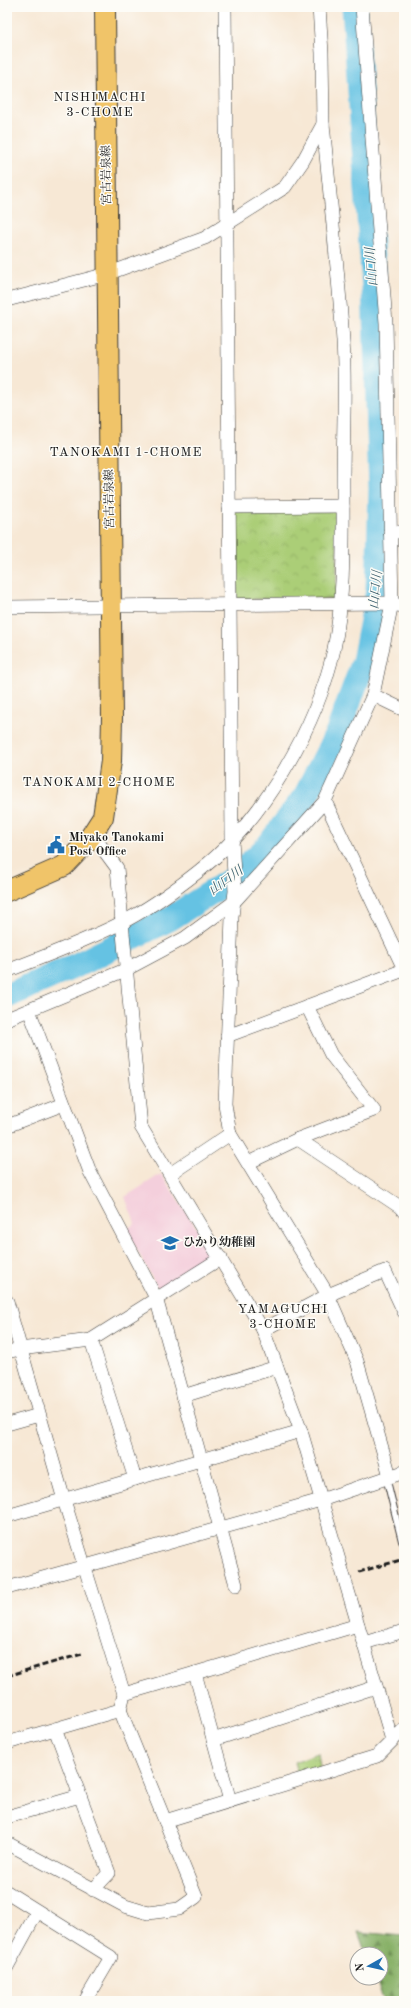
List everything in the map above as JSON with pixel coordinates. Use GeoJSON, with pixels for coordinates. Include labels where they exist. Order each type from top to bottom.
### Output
{"type":"FeatureCollection","features":[{"type":"Feature","properties":{"kind":"main road","name":"宮古岩泉線"},"geometry":{"type":"LineString","coordinates":[[7,891],[64,866],[87,842],[103,817],[111,761],[111,606],[105,7]]}},
{"type":"Feature","properties":{"kind":"street"},"geometry":{"type":"LineString","coordinates":[[225,7],[232,840],[235,896],[227,1036],[225,1104],[230,1134],[328,1295],[357,1361],[388,1476]]}},
{"type":"Feature","properties":{"kind":"street"},"geometry":{"type":"LineString","coordinates":[[7,971],[121,923],[170,892],[201,869],[232,840],[275,786],[297,748],[322,689],[334,651],[344,603],[343,343],[323,124],[322,53],[319,7]]}},
{"type":"Feature","properties":{"kind":"street"},"geometry":{"type":"LineString","coordinates":[[7,1019],[125,970],[185,938],[235,896],[325,800],[372,695],[393,604],[390,532],[386,323],[362,7]]}},
{"type":"Feature","properties":{"kind":"street"},"geometry":{"type":"LineString","coordinates":[[7,300],[108,274],[205,238],[285,187],[303,161],[323,124]]}},
{"type":"Feature","properties":{"kind":"street"},"geometry":{"type":"LineString","coordinates":[[229,506],[343,506]]}},
{"type":"Feature","properties":{"kind":"street"},"geometry":{"type":"LineString","coordinates":[[390,532],[404,532]]}},
{"type":"Feature","properties":{"kind":"street"},"geometry":{"type":"LineString","coordinates":[[7,607],[344,603],[393,604]]}},
{"type":"Feature","properties":{"kind":"street"},"geometry":{"type":"LineString","coordinates":[[372,695],[404,710]]}},
{"type":"Feature","properties":{"kind":"street"},"geometry":{"type":"LineString","coordinates":[[227,1036],[404,970],[325,800]]}},
{"type":"Feature","properties":{"kind":"street"},"geometry":{"type":"LineString","coordinates":[[92,834],[117,868],[125,970],[141,1127],[263,1330],[301,1431],[392,1740]]}},
{"type":"Feature","properties":{"kind":"street"},"geometry":{"type":"LineString","coordinates":[[248,1163],[298,1138],[374,1110],[331,1055],[307,1006]]}},
{"type":"Feature","properties":{"kind":"street"},"geometry":{"type":"LineString","coordinates":[[29,1010],[90,1172],[156,1298],[236,1585]]}},
{"type":"Feature","properties":{"kind":"street"},"geometry":{"type":"LineString","coordinates":[[7,1126],[64,1104]]}},
{"type":"Feature","properties":{"kind":"street"},"geometry":{"type":"LineString","coordinates":[[170,1174],[230,1134]]}},
{"type":"Feature","properties":{"kind":"street"},"geometry":{"type":"LineString","coordinates":[[298,1138],[404,1212]]}},
{"type":"Feature","properties":{"kind":"street"},"geometry":{"type":"LineString","coordinates":[[13,1350],[91,1340],[221,1258]]}},
{"type":"Feature","properties":{"kind":"street"},"geometry":{"type":"LineString","coordinates":[[263,1330],[328,1295],[385,1271],[404,1312]]}},
{"type":"Feature","properties":{"kind":"street"},"geometry":{"type":"LineString","coordinates":[[7,1301],[13,1350],[39,1415],[124,1694],[120,1710],[196,1898],[179,1909],[148,1913],[125,1906],[7,1843]]}},
{"type":"Feature","properties":{"kind":"street"},"geometry":{"type":"LineString","coordinates":[[91,1340],[135,1479]]}},
{"type":"Feature","properties":{"kind":"street"},"geometry":{"type":"LineString","coordinates":[[183,1396],[277,1367]]}},
{"type":"Feature","properties":{"kind":"street"},"geometry":{"type":"LineString","coordinates":[[7,1424],[39,1415]]}},
{"type":"Feature","properties":{"kind":"street"},"geometry":{"type":"LineString","coordinates":[[7,1516],[301,1431]]}},
{"type":"Feature","properties":{"kind":"street"},"geometry":{"type":"LineString","coordinates":[[7,1588],[321,1500],[388,1476],[404,1472]]}},
{"type":"Feature","properties":{"kind":"street"},"geometry":{"type":"LineString","coordinates":[[124,1694],[358,1625]]}},
{"type":"Feature","properties":{"kind":"street"},"geometry":{"type":"LineString","coordinates":[[364,1643],[404,1631]]}},
{"type":"Feature","properties":{"kind":"street"},"geometry":{"type":"LineString","coordinates":[[195,1673],[230,1801]]}},
{"type":"Feature","properties":{"kind":"street"},"geometry":{"type":"LineString","coordinates":[[213,1740],[376,1687]]}},
{"type":"Feature","properties":{"kind":"street"},"geometry":{"type":"LineString","coordinates":[[7,1743],[120,1710]]}},
{"type":"Feature","properties":{"kind":"street"},"geometry":{"type":"LineString","coordinates":[[55,1728],[109,1873],[93,1890]]}},
{"type":"Feature","properties":{"kind":"street"},"geometry":{"type":"LineString","coordinates":[[165,1821],[377,1756],[404,1729]]}},
{"type":"Feature","properties":{"kind":"street"},"geometry":{"type":"LineString","coordinates":[[7,1817],[80,1796]]}},
{"type":"Feature","properties":{"kind":"street"},"geometry":{"type":"LineString","coordinates":[[7,1892],[111,1957],[85,2001]]}},
{"type":"Feature","properties":{"kind":"street"},"geometry":{"type":"LineString","coordinates":[[7,1967],[37,1912]]}},
{"type":"Feature","properties":{"kind":"lane"},"geometry":{"type":"LineString","coordinates":[[388,1476],[402,1541]]}},
{"type":"Feature","properties":{"kind":"shaded area","name":"ひかり幼稚園"},"geometry":{"type":"Polygon","coordinates":[[[161,1174],[215,1256],[159,1290],[126,1230],[135,1223],[125,1197],[161,1174]]]}},
{"type":"Feature","properties":{"kind":"green space"},"geometry":{"type":"Polygon","coordinates":[[[235,511],[338,511],[336,599],[237,599],[235,511]]]}},
{"type":"Feature","properties":{"kind":"green space"},"geometry":{"type":"Polygon","coordinates":[[[318,1753],[321,1773],[299,1780],[294,1762],[318,1753]]]}},
{"type":"Feature","properties":{"kind":"green space"},"geometry":{"type":"Polygon","coordinates":[[[358,1932],[404,1936],[404,2001],[384,2001],[378,1986],[389,1986],[389,1946],[363,1946],[358,1932]]]}},
{"type":"Feature","properties":{"kind":"waterway","name":"山口川"},"geometry":{"type":"LineString","coordinates":[[7,996],[79,964],[171,918],[234,878],[268,846],[306,795],[337,734],[364,661],[378,591],[381,489],[374,287],[354,7]]}},
{"type":"Feature","properties":{"kind":"railway"},"geometry":{"type":"LineString","coordinates":[[359,1572],[404,1559]]}},
{"type":"Feature","properties":{"kind":"railway"},"geometry":{"type":"LineString","coordinates":[[7,1676],[82,1654]]}},
{"type":"Feature","properties":{"kind":"place","name":"Miyako Tanokami Post Office"},"geometry":{"type":"Point","coordinates":[56,845]}},
{"type":"Feature","properties":{"kind":"place","name":"ひかり幼稚園"},"geometry":{"type":"Point","coordinates":[170,1243]}},
{"type":"Feature","properties":{"kind":"district","name":"NISHIMACHI 3-CHOME"},"geometry":{"type":"Point","coordinates":[100,104]}},
{"type":"Feature","properties":{"kind":"district","name":"TANOKAMI 1-CHOME"},"geometry":{"type":"Point","coordinates":[126,452]}},
{"type":"Feature","properties":{"kind":"district","name":"TANOKAMI 2-CHOME"},"geometry":{"type":"Point","coordinates":[99,782]}},
{"type":"Feature","properties":{"kind":"district","name":"YAMAGUCHI 3-CHOME"},"geometry":{"type":"Point","coordinates":[283,1316]}}]}
